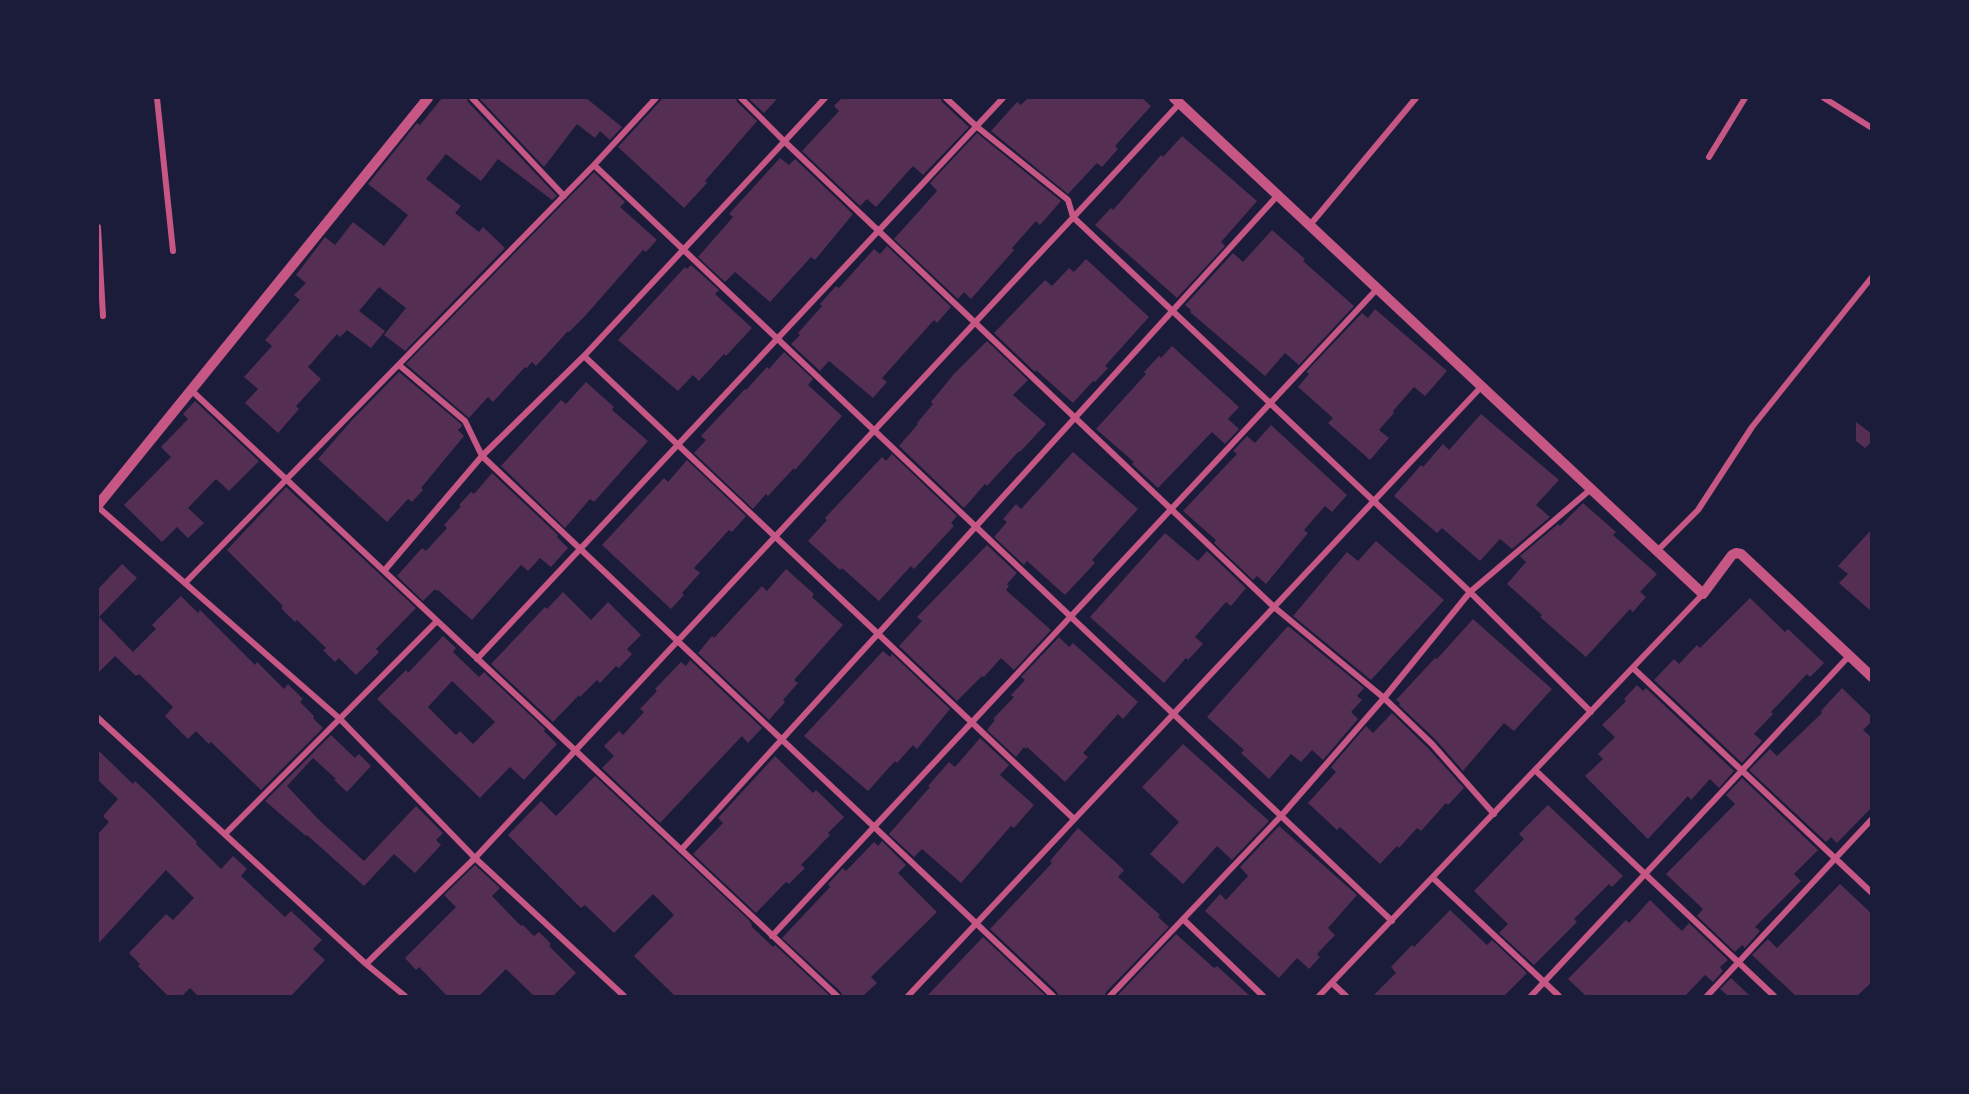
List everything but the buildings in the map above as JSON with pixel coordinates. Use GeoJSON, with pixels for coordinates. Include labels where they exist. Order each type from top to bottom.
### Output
{"type":"FeatureCollection","features":[{"type":"Feature","properties":{"kind":"street"},"geometry":{"type":"LineString","coordinates":[[157,98],[173,251]]}},
{"type":"Feature","properties":{"kind":"street"},"geometry":{"type":"LineString","coordinates":[[428,98],[98,506],[340,719],[475,858],[624,996]]}},
{"type":"Feature","properties":{"kind":"street"},"geometry":{"type":"LineString","coordinates":[[472,98],[564,196]]}},
{"type":"Feature","properties":{"kind":"street"},"geometry":{"type":"LineString","coordinates":[[185,583],[564,196],[656,98]]}},
{"type":"Feature","properties":{"kind":"street"},"geometry":{"type":"LineString","coordinates":[[741,98],[1275,607],[1384,698],[1432,744],[1494,814]]}},
{"type":"Feature","properties":{"kind":"street"},"geometry":{"type":"LineString","coordinates":[[384,571],[482,456],[584,356],[825,98]]}},
{"type":"Feature","properties":{"kind":"street"},"geometry":{"type":"LineString","coordinates":[[946,98],[976,126],[1068,200],[1073,218],[1470,592],[1591,712]]}},
{"type":"Feature","properties":{"kind":"street"},"geometry":{"type":"LineString","coordinates":[[477,659],[1003,98]]}},
{"type":"Feature","properties":{"kind":"street"},"geometry":{"type":"LineString","coordinates":[[1310,225],[1416,98]]}},
{"type":"Feature","properties":{"kind":"street"},"geometry":{"type":"LineString","coordinates":[[1709,157],[1745,98]]}},
{"type":"Feature","properties":{"kind":"street"},"geometry":{"type":"LineString","coordinates":[[1824,98],[1872,128]]}},
{"type":"Feature","properties":{"kind":"street"},"geometry":{"type":"LineString","coordinates":[[366,964],[475,858],[1073,218],[1177,100],[1703,594]]}},
{"type":"Feature","properties":{"kind":"street"},"geometry":{"type":"LineString","coordinates":[[594,165],[1392,921]]}},
{"type":"Feature","properties":{"kind":"street"},"geometry":{"type":"LineString","coordinates":[[681,850],[1278,195]]}},
{"type":"Feature","properties":{"kind":"street"},"geometry":{"type":"LineString","coordinates":[[98,227],[103,316]]}},
{"type":"Feature","properties":{"kind":"street"},"geometry":{"type":"LineString","coordinates":[[1657,551],[1698,510],[1752,427],[1872,277]]}},
{"type":"Feature","properties":{"kind":"street"},"geometry":{"type":"LineString","coordinates":[[772,936],[1377,288]]}},
{"type":"Feature","properties":{"kind":"street"},"geometry":{"type":"LineString","coordinates":[[584,356],[1074,819]]}},
{"type":"Feature","properties":{"kind":"street"},"geometry":{"type":"LineString","coordinates":[[399,365],[465,421],[482,456],[1053,996]]}},
{"type":"Feature","properties":{"kind":"street"},"geometry":{"type":"LineString","coordinates":[[908,996],[1482,386]]}},
{"type":"Feature","properties":{"kind":"street"},"geometry":{"type":"LineString","coordinates":[[191,390],[837,996]]}},
{"type":"Feature","properties":{"kind":"street"},"geometry":{"type":"LineString","coordinates":[[1110,996],[1281,816],[1384,698],[1470,592],[1591,489]]}},
{"type":"Feature","properties":{"kind":"street"},"geometry":{"type":"LineString","coordinates":[[1319,996],[1703,594],[1732,555],[1741,554],[1872,677]]}},
{"type":"Feature","properties":{"kind":"street"},"geometry":{"type":"LineString","coordinates":[[225,834],[436,621]]}},
{"type":"Feature","properties":{"kind":"street"},"geometry":{"type":"LineString","coordinates":[[1532,996],[1849,656]]}},
{"type":"Feature","properties":{"kind":"street"},"geometry":{"type":"LineString","coordinates":[[1633,668],[1872,893]]}},
{"type":"Feature","properties":{"kind":"street"},"geometry":{"type":"LineString","coordinates":[[98,718],[366,964],[405,996]]}},
{"type":"Feature","properties":{"kind":"street"},"geometry":{"type":"LineString","coordinates":[[1535,770],[1774,996]]}},
{"type":"Feature","properties":{"kind":"street"},"geometry":{"type":"LineString","coordinates":[[1707,996],[1872,819]]}},
{"type":"Feature","properties":{"kind":"street"},"geometry":{"type":"LineString","coordinates":[[1433,878],[1559,996]]}},
{"type":"Feature","properties":{"kind":"street"},"geometry":{"type":"LineString","coordinates":[[1183,920],[1263,996]]}},
{"type":"Feature","properties":{"kind":"street"},"geometry":{"type":"LineString","coordinates":[[1332,983],[1346,996]]}}]}
